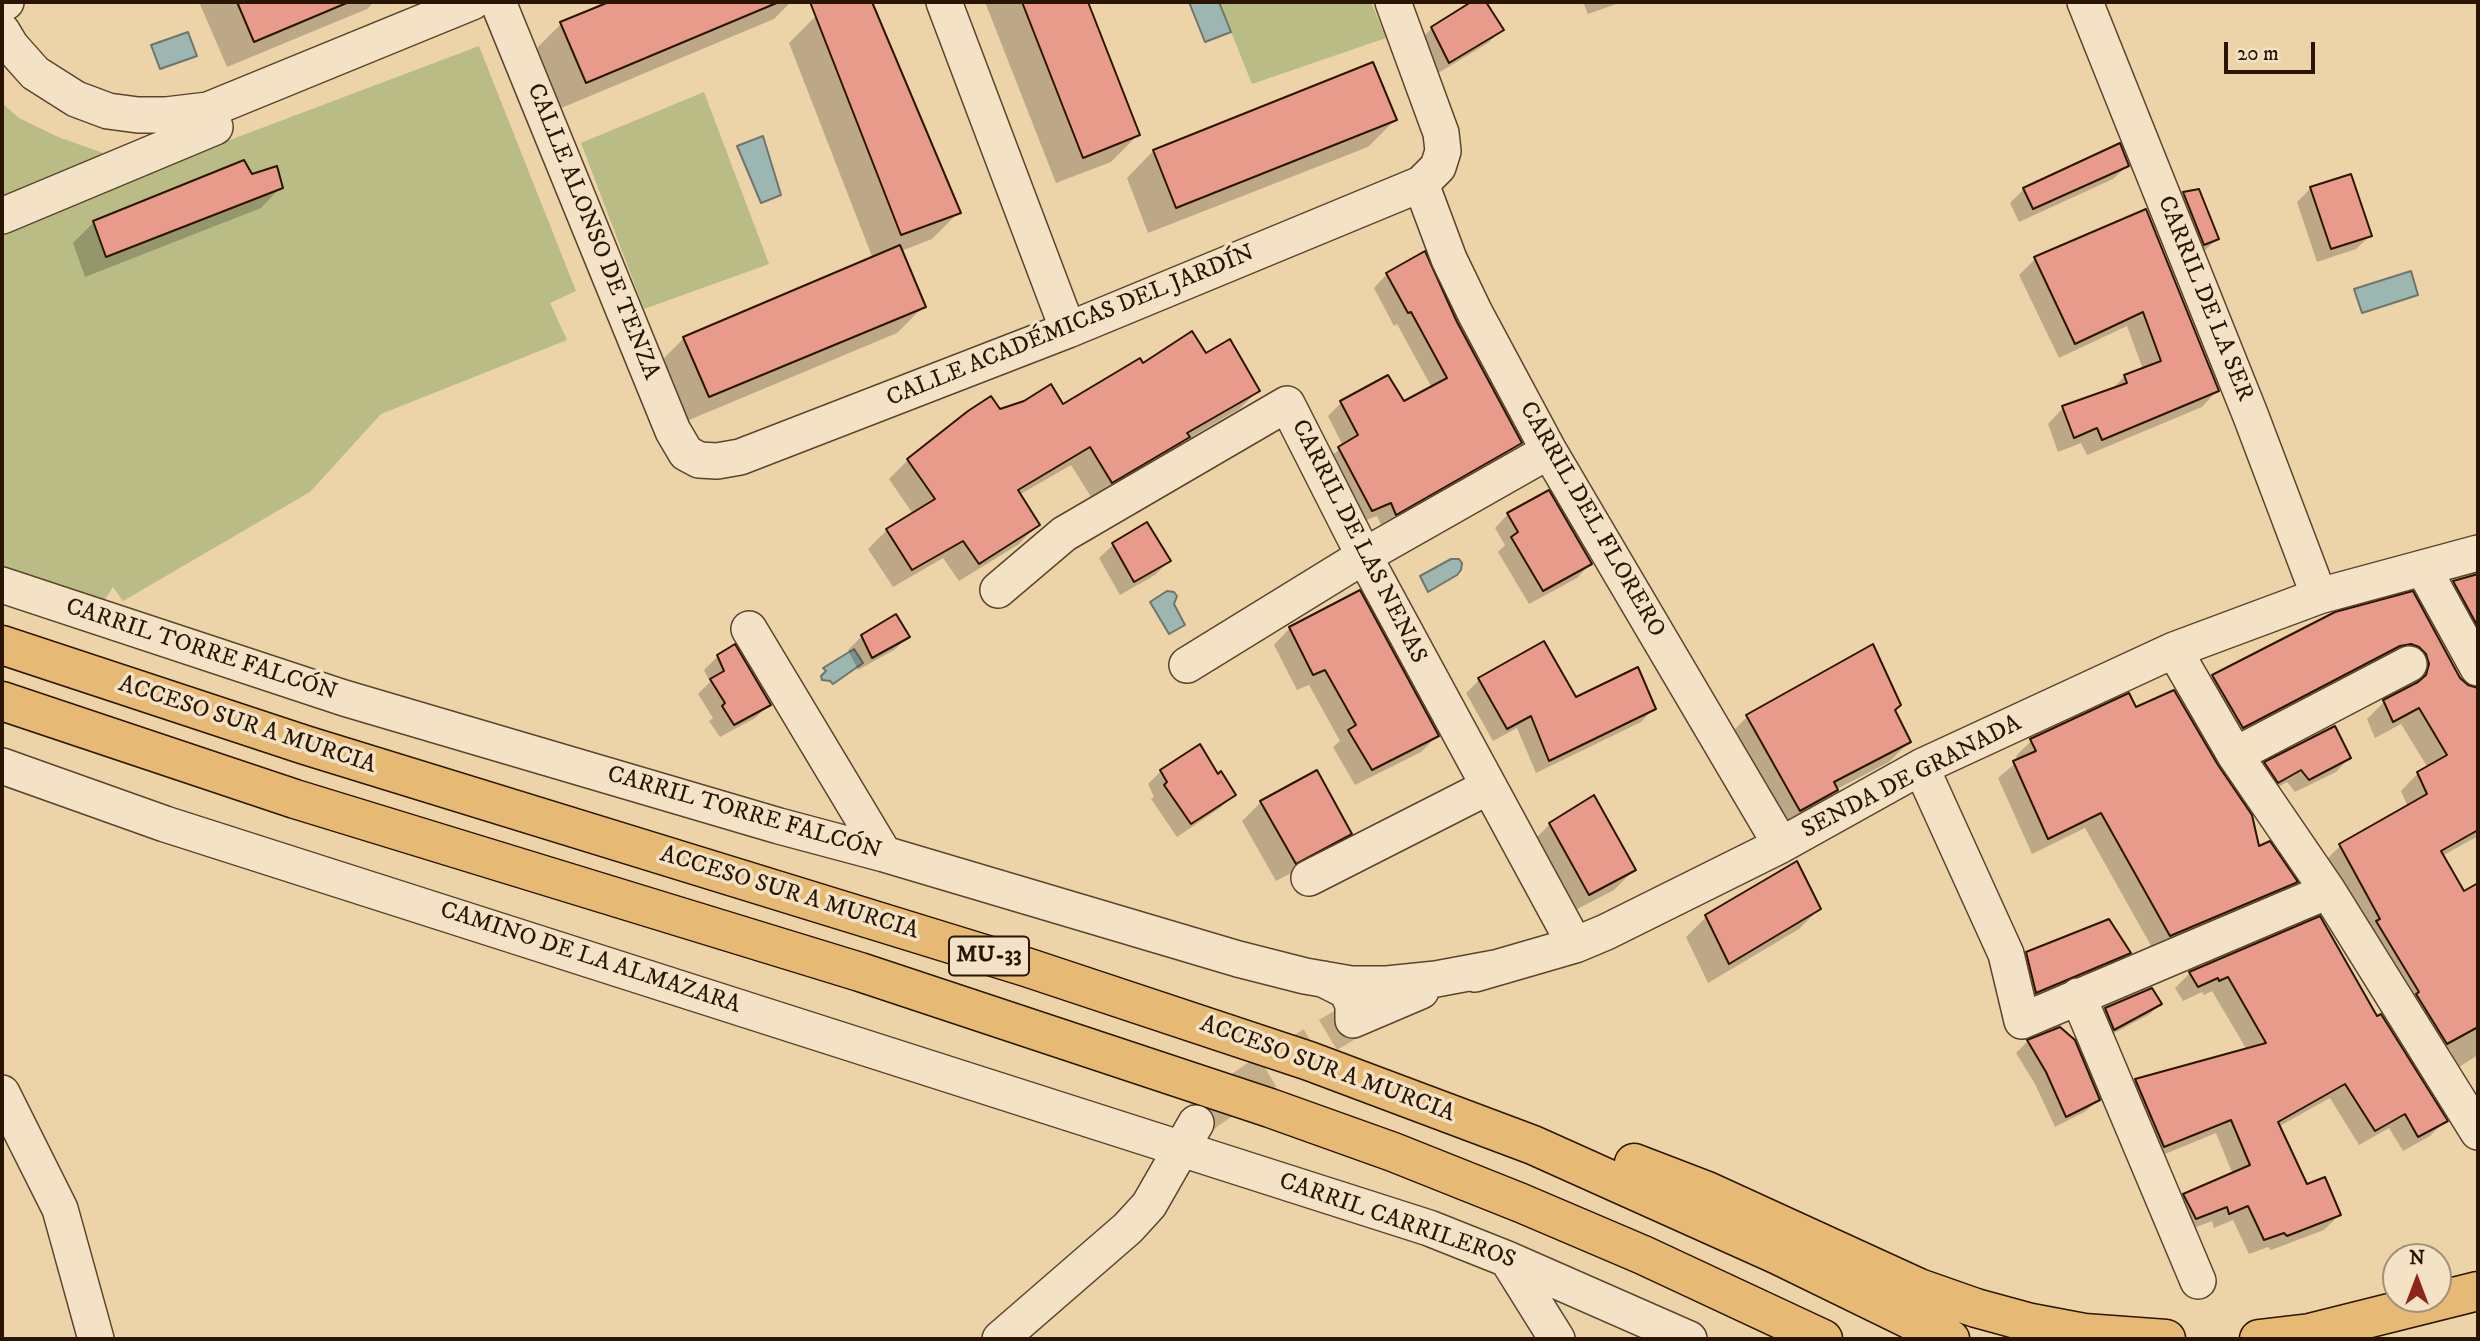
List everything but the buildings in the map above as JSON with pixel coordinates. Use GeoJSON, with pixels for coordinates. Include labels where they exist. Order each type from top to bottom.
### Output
{"type":"FeatureCollection","features":[{"type":"Feature","properties":{"kind":"highway","name":"ACCESO SUR A MURCIA"},"geometry":{"type":"LineString","coordinates":[[2,645],[306,745],[1013,963],[1309,1061],[1533,1145],[1778,1255],[1950,1339]]}},
{"type":"Feature","properties":{"kind":"highway","name":"MU-33"},"geometry":{"type":"LineString","coordinates":[[2,701],[295,799],[860,972],[1236,1095],[1393,1152],[1521,1203],[1643,1255],[1823,1339]]}},
{"type":"Feature","properties":{"kind":"highway"},"geometry":{"type":"LineString","coordinates":[[1198,1023],[1455,1093],[1707,1191],[1919,1288],[1976,1308],[2031,1323],[2084,1333],[2166,1339]]}},
{"type":"Feature","properties":{"kind":"highway"},"geometry":{"type":"LineString","coordinates":[[2259,1339],[2309,1333],[2355,1323],[2478,1291]]}},
{"type":"Feature","properties":{"kind":"street"},"geometry":{"type":"LineString","coordinates":[[2,31],[11,46],[35,73],[76,99],[108,111],[138,116],[166,116],[208,110],[472,2]]}},
{"type":"Feature","properties":{"kind":"street","name":"CALLE ALONSO DE TENZA"},"geometry":{"type":"LineString","coordinates":[[498,2],[673,431],[680,445],[694,457]]}},
{"type":"Feature","properties":{"kind":"street"},"geometry":{"type":"LineString","coordinates":[[943,2],[1068,330]]}},
{"type":"Feature","properties":{"kind":"street"},"geometry":{"type":"LineString","coordinates":[[1393,2],[1441,133],[1443,150],[1430,176]]}},
{"type":"Feature","properties":{"kind":"street","name":"CARRIL DE LA SER"},"geometry":{"type":"LineString","coordinates":[[2085,2],[2245,401],[2319,596]]}},
{"type":"Feature","properties":{"kind":"street"},"geometry":{"type":"LineString","coordinates":[[2,216],[215,127],[208,110]]}},
{"type":"Feature","properties":{"kind":"street","name":"CALLE ACADÉMICAS DEL JARDÍN"},"geometry":{"type":"LineString","coordinates":[[694,457],[717,461],[740,457],[1068,330],[1430,176]]}},
{"type":"Feature","properties":{"kind":"street","name":"CARRIL DEL FLORERO"},"geometry":{"type":"LineString","coordinates":[[1430,176],[1449,259],[1475,313],[1549,451],[1781,845]]}},
{"type":"Feature","properties":{"kind":"street","name":"CARRIL DE LAS NENAS"},"geometry":{"type":"LineString","coordinates":[[998,590],[1064,534],[1287,404],[1364,556],[1575,945]]}},
{"type":"Feature","properties":{"kind":"street"},"geometry":{"type":"LineString","coordinates":[[1187,665],[1364,556],[1549,451]]}},
{"type":"Feature","properties":{"kind":"street","name":"SENDA DE GRANADA"},"geometry":{"type":"LineString","coordinates":[[1323,979],[1347,991],[1353,1005],[1353,1020],[1419,992],[1575,945],[1682,896],[1781,845],[1921,767],[2174,650],[2319,596],[2478,553]]}},
{"type":"Feature","properties":{"kind":"street"},"geometry":{"type":"LineString","coordinates":[[2423,568],[2478,668]]}},
{"type":"Feature","properties":{"kind":"street","name":"CARRIL TORRE FALCÓN"},"geometry":{"type":"LineString","coordinates":[[2,585],[344,698],[1238,959],[1351,984],[1388,984],[1436,979],[1495,968]]}},
{"type":"Feature","properties":{"kind":"street"},"geometry":{"type":"LineString","coordinates":[[749,629],[884,854]]}},
{"type":"Feature","properties":{"kind":"street"},"geometry":{"type":"LineString","coordinates":[[2174,650],[2235,755],[2328,891],[2475,1120]]}},
{"type":"Feature","properties":{"kind":"street"},"geometry":{"type":"LineString","coordinates":[[2235,755],[2409,664]]}},
{"type":"Feature","properties":{"kind":"street","name":"CAMINO DE LA ALMAZARA"},"geometry":{"type":"LineString","coordinates":[[2,766],[164,824],[1188,1136]]}},
{"type":"Feature","properties":{"kind":"street"},"geometry":{"type":"LineString","coordinates":[[1921,767],[2006,954],[2022,1021],[2328,891]]}},
{"type":"Feature","properties":{"kind":"street"},"geometry":{"type":"LineString","coordinates":[[1309,878],[1488,787]]}},
{"type":"Feature","properties":{"kind":"street"},"geometry":{"type":"LineString","coordinates":[[2078,996],[2198,1281]]}},
{"type":"Feature","properties":{"kind":"street"},"geometry":{"type":"LineString","coordinates":[[2,1093],[60,1209],[96,1339]]}},
{"type":"Feature","properties":{"kind":"street"},"geometry":{"type":"LineString","coordinates":[[1000,1339],[1128,1228],[1149,1205],[1188,1136]]}},
{"type":"Feature","properties":{"kind":"street","name":"CARRIL CARRILEROS"},"geometry":{"type":"LineString","coordinates":[[1188,1136],[1507,1259],[1689,1339]]}},
{"type":"Feature","properties":{"kind":"street"},"geometry":{"type":"LineString","coordinates":[[1507,1259],[1557,1339]]}},
{"type":"Feature","properties":{"kind":"green space"},"geometry":{"type":"Polygon","coordinates":[[[1219,2],[1371,2],[1386,38],[1252,84],[1219,2]]]}},
{"type":"Feature","properties":{"kind":"green space"},"geometry":{"type":"Polygon","coordinates":[[[479,46],[576,291],[550,303],[567,340],[381,414],[310,492],[123,601],[113,587],[101,605],[2,565],[2,226],[479,46]]]}},
{"type":"Feature","properties":{"kind":"green space"},"geometry":{"type":"Polygon","coordinates":[[[704,92],[769,264],[644,309],[581,143],[704,92]]]}},
{"type":"Feature","properties":{"kind":"green space"},"geometry":{"type":"Polygon","coordinates":[[[2,103],[19,118],[58,137],[123,160],[2,203],[2,103]]]}},
{"type":"Feature","properties":{"kind":"water"},"geometry":{"type":"Polygon","coordinates":[[[1189,2],[1219,2],[1231,32],[1205,42],[1189,2]]]}},
{"type":"Feature","properties":{"kind":"water"},"geometry":{"type":"Polygon","coordinates":[[[188,32],[197,56],[160,69],[151,45],[188,32]]]}},
{"type":"Feature","properties":{"kind":"water"},"geometry":{"type":"Polygon","coordinates":[[[763,136],[781,195],[761,203],[737,146],[763,136]]]}},
{"type":"Feature","properties":{"kind":"water"},"geometry":{"type":"Polygon","coordinates":[[[2411,271],[2418,295],[2362,313],[2354,289],[2411,271]]]}},
{"type":"Feature","properties":{"kind":"water"},"geometry":{"type":"Polygon","coordinates":[[[1451,559],[1459,559],[1462,563],[1461,570],[1428,592],[1420,576],[1451,559]]]}},
{"type":"Feature","properties":{"kind":"water"},"geometry":{"type":"Polygon","coordinates":[[[1167,591],[1174,592],[1177,596],[1174,604],[1185,625],[1169,634],[1150,602],[1167,591]]]}},
{"type":"Feature","properties":{"kind":"water"},"geometry":{"type":"Polygon","coordinates":[[[854,649],[863,663],[833,684],[822,680],[821,676],[826,671],[823,668],[854,649]]]}},
{"type":"Feature","properties":{"kind":"tunnel"},"geometry":{"type":"LineString","coordinates":[[1196,1123],[1258,1077],[1353,1020]]}}]}
